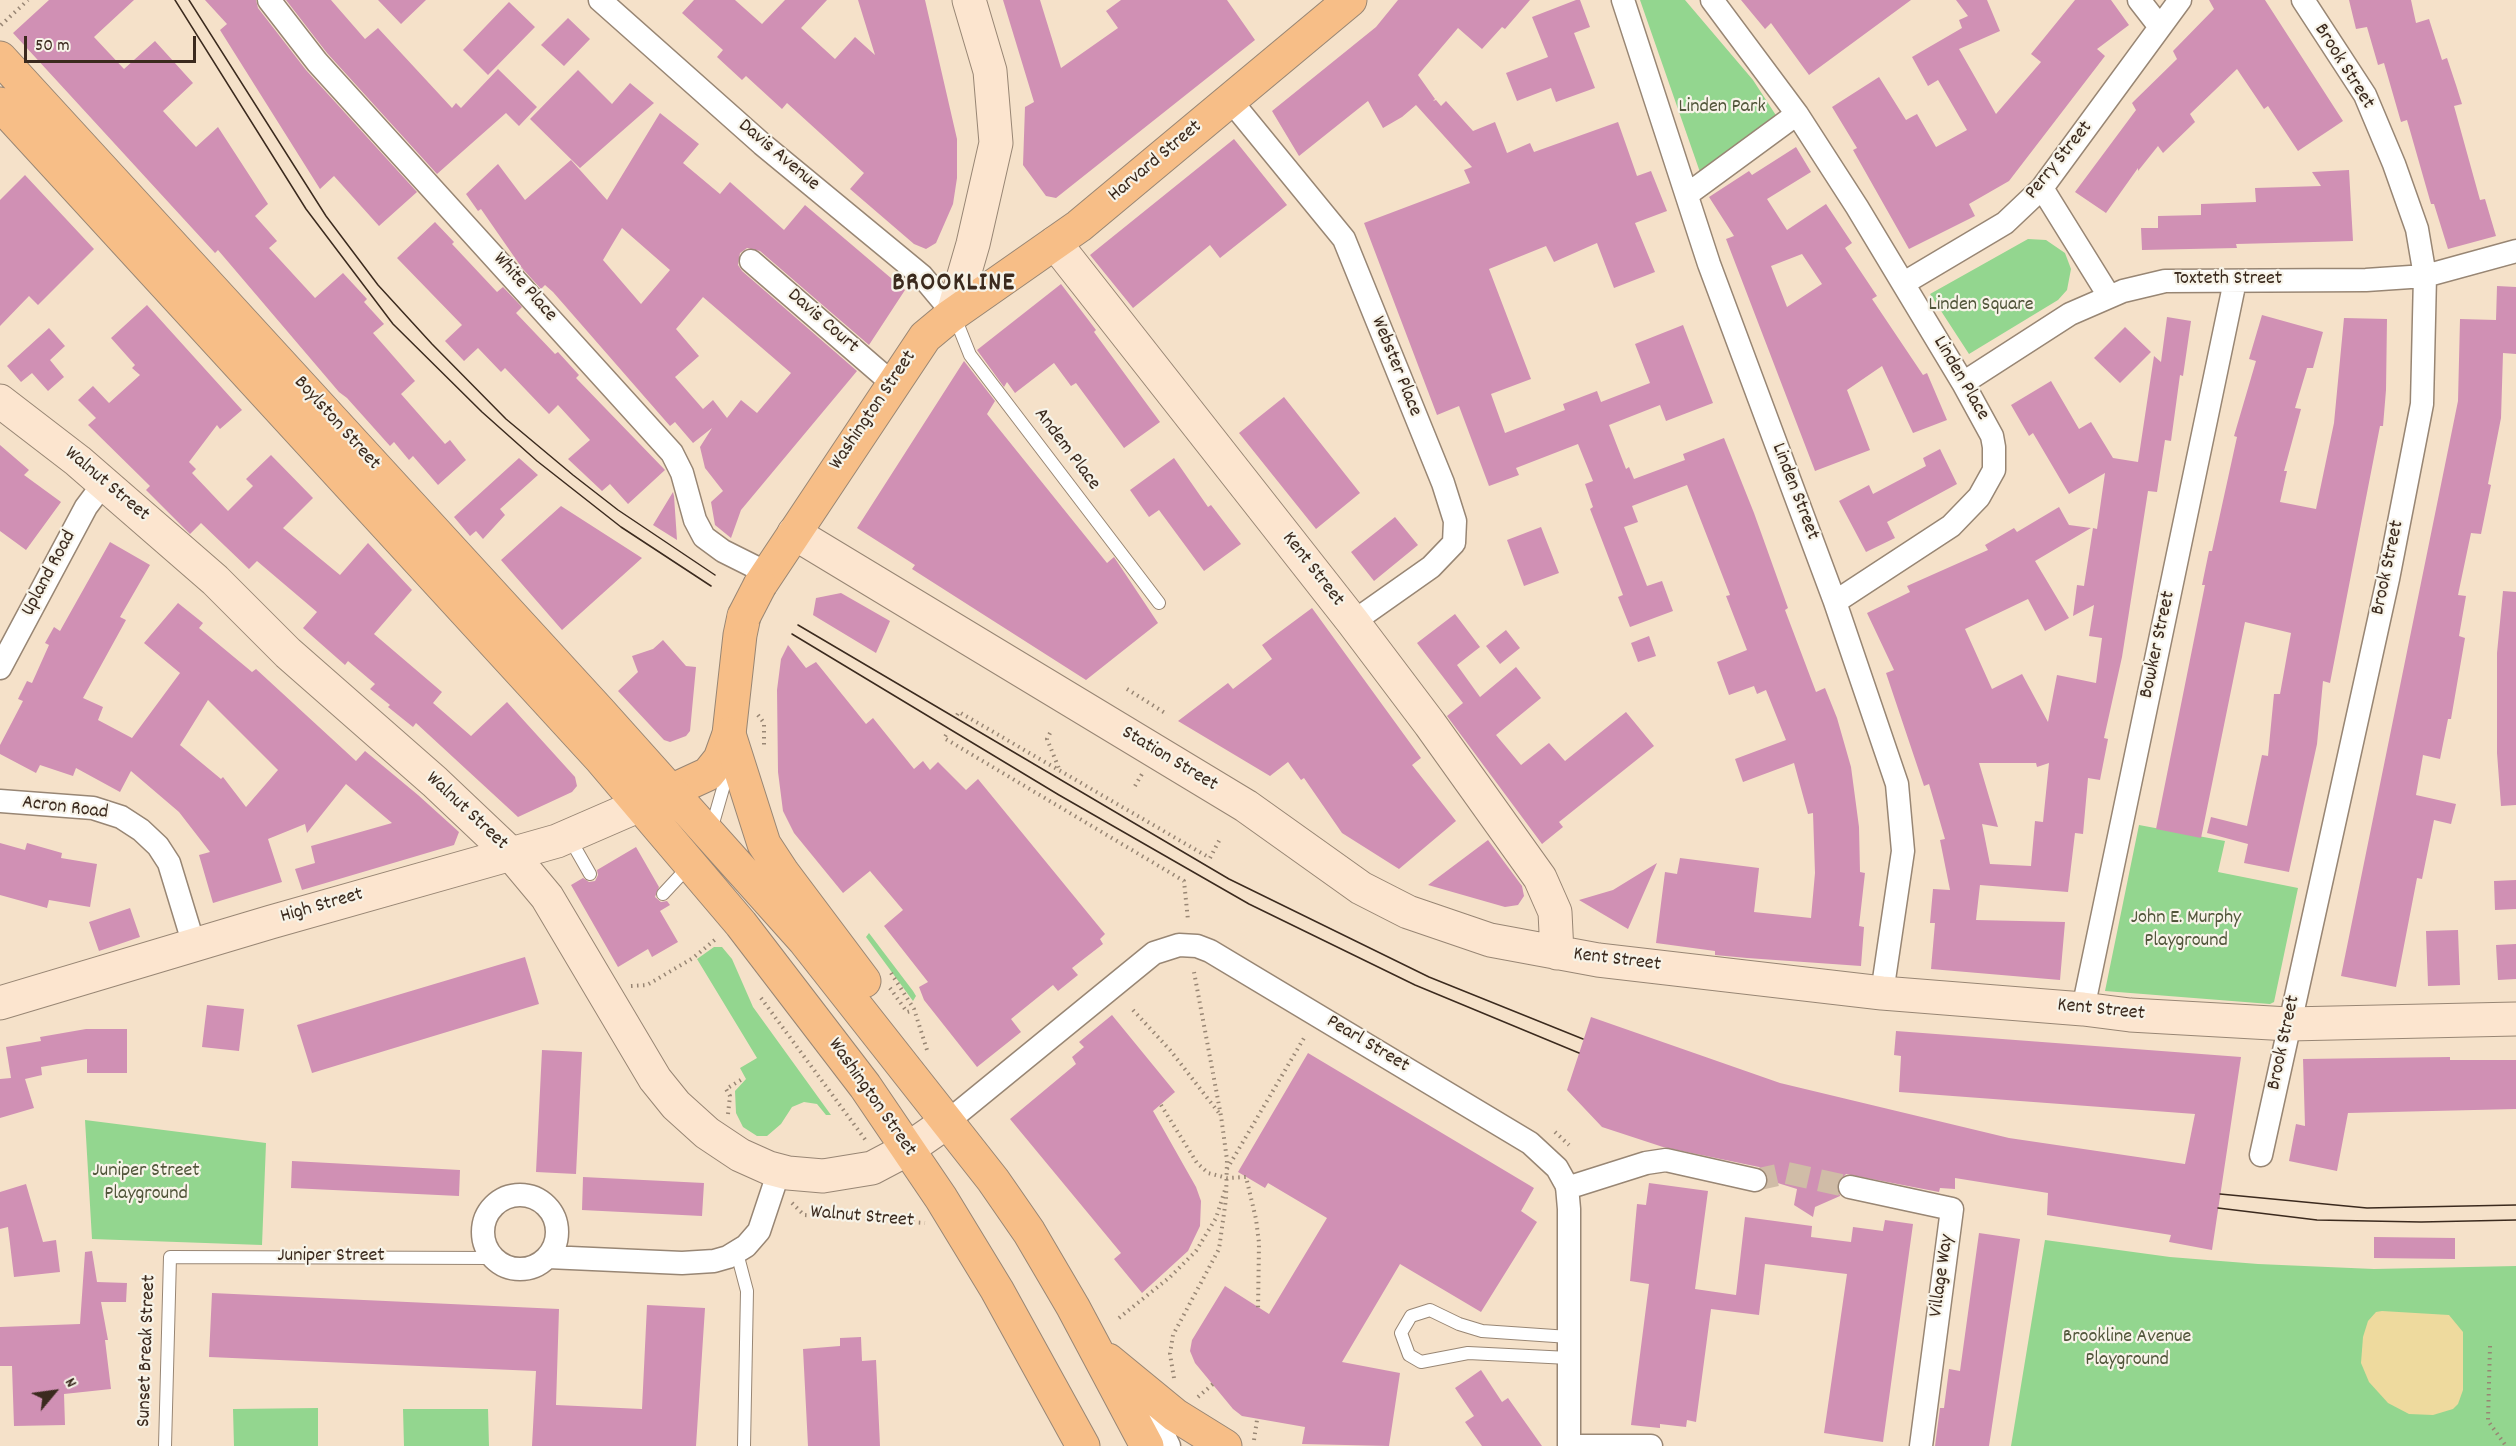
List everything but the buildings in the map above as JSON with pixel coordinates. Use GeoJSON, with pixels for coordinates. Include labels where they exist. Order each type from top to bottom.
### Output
{"type":"FeatureCollection","features":[{"type":"Feature","properties":{"kind":"main road","name":"Harvard Street"},"geometry":{"type":"LineString","coordinates":[[953,314],[1055,243],[1350,0]]}},
{"type":"Feature","properties":{"kind":"main road","name":"Boylston Street"},"geometry":{"type":"LineString","coordinates":[[0,58],[671,791]]}},
{"type":"Feature","properties":{"kind":"main road","name":"Boylston Street"},"geometry":{"type":"LineString","coordinates":[[0,104],[640,805]]}},
{"type":"Feature","properties":{"kind":"main road","name":"Washington Street"},"geometry":{"type":"LineString","coordinates":[[953,314],[925,337],[892,383],[763,579],[744,616],[729,735],[724,752],[714,769],[640,805],[701,850],[804,940],[947,1122],[1029,1232],[1148,1446]]}},
{"type":"Feature","properties":{"kind":"main road"},"geometry":{"type":"LineString","coordinates":[[729,735],[764,844],[783,873],[897,1025],[947,1122]]}},
{"type":"Feature","properties":{"kind":"main road","name":"Washington Street"},"geometry":{"type":"LineString","coordinates":[[671,791],[701,850],[798,997],[908,1149],[975,1252],[1083,1446]]}},
{"type":"Feature","properties":{"kind":"main road"},"geometry":{"type":"LineString","coordinates":[[1096,1349],[1175,1415],[1239,1443]]}},
{"type":"Feature","properties":{"kind":"street","name":"White Place"},"geometry":{"type":"LineString","coordinates":[[268,0],[317,62],[672,453],[682,473],[695,520],[704,537],[763,579]]}},
{"type":"Feature","properties":{"kind":"street","name":"Davis Avenue"},"geometry":{"type":"LineString","coordinates":[[600,0],[753,137],[922,276],[953,314]]}},
{"type":"Feature","properties":{"kind":"street"},"geometry":{"type":"LineString","coordinates":[[953,314],[973,244],[996,143],[990,71],[969,0]]}},
{"type":"Feature","properties":{"kind":"street","name":"Linden Street"},"geometry":{"type":"LineString","coordinates":[[1623,0],[1709,264],[1835,602],[1897,784],[1904,851],[1881,993]]}},
{"type":"Feature","properties":{"kind":"street"},"geometry":{"type":"LineString","coordinates":[[2139,0],[2160,27]]}},
{"type":"Feature","properties":{"kind":"street","name":"Perry Street"},"geometry":{"type":"LineString","coordinates":[[1904,283],[2005,224],[2042,188],[2180,0]]}},
{"type":"Feature","properties":{"kind":"street","name":"Brook Street"},"geometry":{"type":"LineString","coordinates":[[2261,1155],[2388,579],[2422,404],[2425,276],[2417,229],[2394,164],[2365,95],[2303,0]]}},
{"type":"Feature","properties":{"kind":"street","name":"Linden Place"},"geometry":{"type":"LineString","coordinates":[[1715,1],[1797,114],[1904,283],[1992,436],[1994,470],[1979,498],[1951,526],[1835,602]]}},
{"type":"Feature","properties":{"kind":"street","name":"Webster Place"},"geometry":{"type":"LineString","coordinates":[[1231,100],[1344,239],[1443,483],[1455,521],[1454,543],[1431,567],[1353,622]]}},
{"type":"Feature","properties":{"kind":"street"},"geometry":{"type":"LineString","coordinates":[[1688,194],[1797,114]]}},
{"type":"Feature","properties":{"kind":"street"},"geometry":{"type":"LineString","coordinates":[[2042,188],[2109,296]]}},
{"type":"Feature","properties":{"kind":"street","name":"Kent Street"},"geometry":{"type":"LineString","coordinates":[[1055,243],[1353,622],[1430,724],[1540,878],[1555,912],[1557,953],[1881,993],[2083,1009],[2130,1015],[2289,1024],[2516,1019]]}},
{"type":"Feature","properties":{"kind":"street","name":"Toxteth Street"},"geometry":{"type":"LineString","coordinates":[[1963,383],[2070,314],[2109,296],[2165,280],[2366,280],[2425,276],[2516,251]]}},
{"type":"Feature","properties":{"kind":"street","name":"Davis Court"},"geometry":{"type":"LineString","coordinates":[[751,261],[892,383]]}},
{"type":"Feature","properties":{"kind":"street","name":"Bowker Street"},"geometry":{"type":"LineString","coordinates":[[2083,1009],[2235,281]]}},
{"type":"Feature","properties":{"kind":"street","name":"Walnut Street"},"geometry":{"type":"LineString","coordinates":[[0,401],[104,483],[229,593],[288,653],[435,782],[511,854],[547,897],[642,1060],[665,1092],[698,1126],[740,1155],[779,1171],[823,1176],[860,1171],[908,1149],[947,1122]]}},
{"type":"Feature","properties":{"kind":"street","name":"Upland Road"},"geometry":{"type":"LineString","coordinates":[[0,668],[86,507],[104,483]]}},
{"type":"Feature","properties":{"kind":"street","name":"Station Street"},"geometry":{"type":"LineString","coordinates":[[794,533],[1246,806],[1361,888],[1385,902],[1490,940],[1557,953]]}},
{"type":"Feature","properties":{"kind":"street","name":"Acron Road"},"geometry":{"type":"LineString","coordinates":[[0,801],[93,808],[121,817],[141,830],[158,846],[169,863],[194,945]]}},
{"type":"Feature","properties":{"kind":"street","name":"High Street"},"geometry":{"type":"LineString","coordinates":[[0,1003],[511,854],[568,836],[640,805]]}},
{"type":"Feature","properties":{"kind":"street","name":"Pearl Street"},"geometry":{"type":"LineString","coordinates":[[947,1122],[1149,957],[1171,946],[1191,945],[1214,954],[1530,1143],[1552,1161],[1567,1188],[1569,1446]]}},
{"type":"Feature","properties":{"kind":"street"},"geometry":{"type":"LineString","coordinates":[[1567,1188],[1646,1162],[1666,1160],[1755,1180]]}},
{"type":"Feature","properties":{"kind":"street"},"geometry":{"type":"LineString","coordinates":[[548,1257],[693,1263],[718,1260],[737,1253],[754,1238],[762,1225],[779,1171]]}},
{"type":"Feature","properties":{"kind":"street","name":"Village Way"},"geometry":{"type":"LineString","coordinates":[[1850,1187],[1953,1209],[1920,1446]]}},
{"type":"Feature","properties":{"kind":"street"},"geometry":{"type":"LineString","coordinates":[[514,1195],[536,1198],[553,1214],[558,1236],[548,1257],[538,1265],[527,1269],[502,1266],[492,1258],[486,1248],[483,1226],[494,1205],[514,1195]]}},
{"type":"Feature","properties":{"kind":"street"},"geometry":{"type":"LineString","coordinates":[[1169,1446],[1152,1412],[1201,1446]]}},
{"type":"Feature","properties":{"kind":"street"},"geometry":{"type":"LineString","coordinates":[[1569,1446],[1651,1446]]}},
{"type":"Feature","properties":{"kind":"lane","name":"Andem Place"},"geometry":{"type":"LineString","coordinates":[[953,314],[970,356],[1159,603]]}},
{"type":"Feature","properties":{"kind":"lane"},"geometry":{"type":"LineString","coordinates":[[663,894],[701,850],[724,785],[729,735]]}},
{"type":"Feature","properties":{"kind":"lane"},"geometry":{"type":"LineString","coordinates":[[568,836],[590,874]]}},
{"type":"Feature","properties":{"kind":"lane"},"geometry":{"type":"LineString","coordinates":[[737,1253],[747,1291],[744,1446]]}},
{"type":"Feature","properties":{"kind":"lane","name":"Juniper Street"},"geometry":{"type":"LineString","coordinates":[[170,1257],[492,1258]]}},
{"type":"Feature","properties":{"kind":"lane","name":"Sunset Break Street"},"geometry":{"type":"LineString","coordinates":[[165,1446],[170,1257]]}},
{"type":"Feature","properties":{"kind":"lane"},"geometry":{"type":"LineString","coordinates":[[1430,1310],[1459,1324],[1482,1331],[1569,1347],[1468,1353],[1421,1362],[1409,1355],[1401,1334],[1411,1316],[1430,1310]]}},
{"type":"Feature","properties":{"kind":"path"},"geometry":{"type":"LineString","coordinates":[[1,25],[28,0]]}},
{"type":"Feature","properties":{"kind":"path"},"geometry":{"type":"LineString","coordinates":[[1127,689],[1165,713]]}},
{"type":"Feature","properties":{"kind":"path"},"geometry":{"type":"LineString","coordinates":[[957,716],[959,712],[1210,858],[1221,837]]}},
{"type":"Feature","properties":{"kind":"path"},"geometry":{"type":"LineString","coordinates":[[1050,733],[1047,739],[1060,771]]}},
{"type":"Feature","properties":{"kind":"path"},"geometry":{"type":"LineString","coordinates":[[946,735],[944,738],[1184,881],[1188,920]]}},
{"type":"Feature","properties":{"kind":"path"},"geometry":{"type":"LineString","coordinates":[[623,987],[647,986],[693,958],[720,936]]}},
{"type":"Feature","properties":{"kind":"path"},"geometry":{"type":"LineString","coordinates":[[1176,1384],[1170,1356],[1173,1335],[1219,1249],[1225,1222],[1227,1178],[1221,1116],[1194,972]]}},
{"type":"Feature","properties":{"kind":"path"},"geometry":{"type":"LineString","coordinates":[[1133,1010],[1170,1050],[1221,1116]]}},
{"type":"Feature","properties":{"kind":"path"},"geometry":{"type":"LineString","coordinates":[[1227,1170],[1304,1038]]}},
{"type":"Feature","properties":{"kind":"path"},"geometry":{"type":"LineString","coordinates":[[728,1124],[730,1096],[726,1089],[744,1078]]}},
{"type":"Feature","properties":{"kind":"path"},"geometry":{"type":"LineString","coordinates":[[1161,1105],[1197,1163],[1208,1173],[1227,1178],[1246,1177],[1252,1201],[1260,1259],[1257,1311]]}},
{"type":"Feature","properties":{"kind":"path"},"geometry":{"type":"LineString","coordinates":[[1119,1318],[1170,1278],[1196,1251],[1216,1218],[1227,1178]]}},
{"type":"Feature","properties":{"kind":"path","name":"Walnut Street"},"geometry":{"type":"LineString","coordinates":[[794,1204],[804,1215],[928,1222]]}},
{"type":"Feature","properties":{"kind":"path"},"geometry":{"type":"LineString","coordinates":[[2490,1346],[2488,1421],[2506,1446]]}},
{"type":"Feature","properties":{"kind":"path"},"geometry":{"type":"LineString","coordinates":[[1193,1401],[1213,1384]]}},
{"type":"Feature","properties":{"kind":"path"},"geometry":{"type":"LineString","coordinates":[[1239,1443],[1257,1420]]}},
{"type":"Feature","properties":{"kind":"green space","name":"Linden Park"},"geometry":{"type":"Polygon","coordinates":[[[1640,0],[1685,0],[1753,80],[1779,120],[1701,175],[1640,0]]]}},
{"type":"Feature","properties":{"kind":"green space","name":"Linden Square"},"geometry":{"type":"Polygon","coordinates":[[[2028,239],[2046,240],[2065,253],[2071,269],[2067,290],[2058,300],[1969,354],[1930,294],[2028,239]]]}},
{"type":"Feature","properties":{"kind":"green space","name":"John E. Murphy Playground"},"geometry":{"type":"Polygon","coordinates":[[[2139,825],[2225,841],[2218,872],[2298,888],[2274,1002],[2270,1004],[2105,991],[2139,825]]]}},
{"type":"Feature","properties":{"kind":"green space"},"geometry":{"type":"Polygon","coordinates":[[[869,933],[913,991],[916,996],[913,1001],[866,937],[869,933]]]}},
{"type":"Feature","properties":{"kind":"green space"},"geometry":{"type":"Polygon","coordinates":[[[714,947],[722,947],[732,959],[753,1007],[831,1115],[826,1115],[817,1104],[804,1102],[792,1107],[781,1124],[767,1136],[757,1136],[743,1127],[736,1113],[735,1091],[746,1079],[740,1068],[757,1058],[697,959],[714,947]]]}},
{"type":"Feature","properties":{"kind":"green space","name":"Juniper Street Playground"},"geometry":{"type":"Polygon","coordinates":[[[85,1120],[266,1143],[262,1245],[92,1239],[85,1120]]]}},
{"type":"Feature","properties":{"kind":"green space","name":"Brookline Avenue Playground"},"geometry":{"type":"Polygon","coordinates":[[[2045,1240],[2170,1257],[2258,1264],[2374,1269],[2516,1266],[2516,1446],[2011,1446],[2045,1240]]]}},
{"type":"Feature","properties":{"kind":"green space"},"geometry":{"type":"Polygon","coordinates":[[[318,1408],[318,1446],[234,1446],[233,1409],[318,1408]]]}},
{"type":"Feature","properties":{"kind":"green space"},"geometry":{"type":"Polygon","coordinates":[[[403,1409],[488,1409],[489,1446],[404,1446],[403,1409]]]}},
{"type":"Feature","properties":{"kind":"sand"},"geometry":{"type":"Polygon","coordinates":[[[2376,1312],[2449,1315],[2463,1332],[2463,1390],[2458,1404],[2453,1409],[2433,1415],[2409,1414],[2388,1403],[2369,1382],[2361,1363],[2363,1337],[2368,1321],[2376,1312]]]}},
{"type":"Feature","properties":{"kind":"tunnel"},"geometry":{"type":"LineString","coordinates":[[1755,1180],[1787,1173],[1850,1187]]}},
{"type":"Feature","properties":{"kind":"tram line"},"geometry":{"type":"LineString","coordinates":[[175,0],[306,209],[393,324],[482,412],[537,461],[621,527],[711,586]]}},
{"type":"Feature","properties":{"kind":"tram line"},"geometry":{"type":"LineString","coordinates":[[189,0],[326,216],[378,285],[506,419],[618,510],[715,575]]}},
{"type":"Feature","properties":{"kind":"tram line"},"geometry":{"type":"LineString","coordinates":[[798,625],[1229,879],[1429,977],[1583,1039]]}},
{"type":"Feature","properties":{"kind":"tram line"},"geometry":{"type":"LineString","coordinates":[[792,634],[1059,795],[1249,904],[1415,985],[1579,1053]]}},
{"type":"Feature","properties":{"kind":"tram line"},"geometry":{"type":"LineString","coordinates":[[2220,1194],[2367,1208],[2516,1205]]}},
{"type":"Feature","properties":{"kind":"tram line"},"geometry":{"type":"LineString","coordinates":[[2218,1208],[2317,1220],[2421,1222],[2516,1220]]}},
{"type":"Feature","properties":{"kind":"district","name":"BROOKLINE"},"geometry":{"type":"Point","coordinates":[954,285]}}]}
